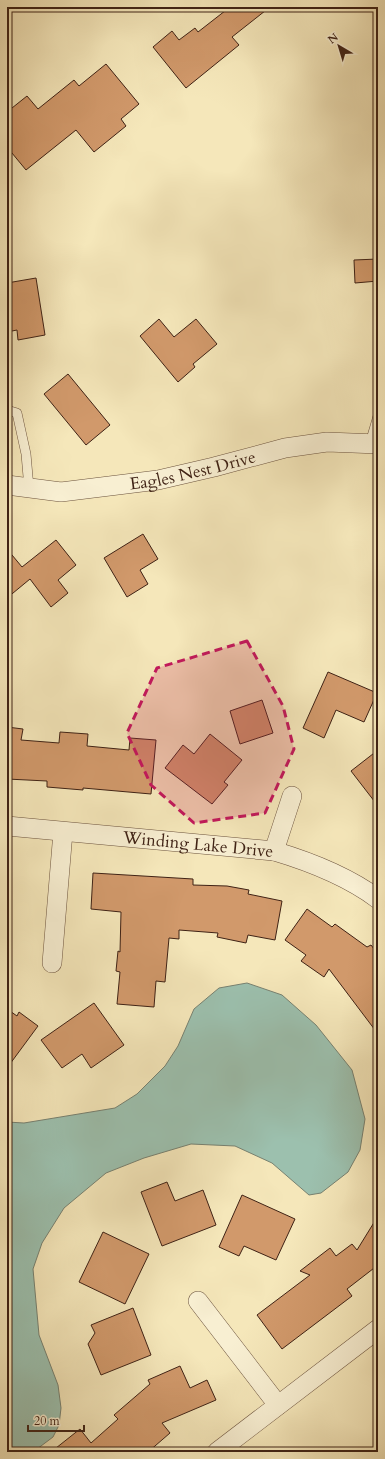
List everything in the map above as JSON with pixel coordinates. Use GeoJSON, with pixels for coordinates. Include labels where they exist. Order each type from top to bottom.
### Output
{"type":"FeatureCollection","features":[{"type":"Feature","properties":{"kind":"street","name":"Eagles Nest Drive"},"geometry":{"type":"LineString","coordinates":[[7,485],[61,492],[158,480],[285,448],[327,442],[374,443]]}},
{"type":"Feature","properties":{"kind":"street"},"geometry":{"type":"LineString","coordinates":[[274,851],[292,796]]}},
{"type":"Feature","properties":{"kind":"street","name":"Winding Lake Drive"},"geometry":{"type":"LineString","coordinates":[[7,826],[274,851],[326,869],[378,899]]}},
{"type":"Feature","properties":{"kind":"street"},"geometry":{"type":"LineString","coordinates":[[52,963],[63,832]]}},
{"type":"Feature","properties":{"kind":"street"},"geometry":{"type":"LineString","coordinates":[[198,1301],[278,1405]]}},
{"type":"Feature","properties":{"kind":"street"},"geometry":{"type":"LineString","coordinates":[[217,1452],[378,1329]]}},
{"type":"Feature","properties":{"kind":"lane"},"geometry":{"type":"LineString","coordinates":[[7,410],[17,413],[26,454],[29,488]]}},
{"type":"Feature","properties":{"kind":"lane"},"geometry":{"type":"LineString","coordinates":[[374,443],[378,416]]}},
{"type":"Feature","properties":{"kind":"highlighted area"},"geometry":{"type":"Polygon","coordinates":[[[247,641],[283,706],[294,749],[265,813],[194,823],[151,785],[127,733],[157,668],[247,641]]]}},
{"type":"Feature","properties":{"kind":"shaded area"},"geometry":{"type":"Polygon","coordinates":[[[247,983],[282,995],[316,1025],[352,1070],[365,1119],[360,1150],[348,1172],[321,1193],[309,1195],[272,1163],[235,1146],[191,1144],[144,1158],[106,1173],[64,1208],[42,1243],[33,1269],[39,1335],[58,1385],[61,1408],[59,1425],[53,1437],[37,1449],[28,1452],[7,1452],[7,1122],[24,1123],[115,1108],[137,1094],[165,1066],[178,1046],[194,1009],[219,988],[247,983]]]}},
{"type":"Feature","properties":{"kind":"building"},"geometry":{"type":"Polygon","coordinates":[[[230,7],[270,7],[232,37],[239,45],[186,88],[153,47],[172,31],[179,40],[195,28],[198,32],[230,7]]]}},
{"type":"Feature","properties":{"kind":"building"},"geometry":{"type":"Polygon","coordinates":[[[106,64],[139,104],[121,119],[126,126],[94,152],[76,130],[26,170],[7,147],[7,112],[27,96],[38,109],[74,80],[79,86],[106,64]]]}},
{"type":"Feature","properties":{"kind":"building"},"geometry":{"type":"Polygon","coordinates":[[[378,259],[378,281],[355,283],[354,260],[378,259]]]}},
{"type":"Feature","properties":{"kind":"building"},"geometry":{"type":"Polygon","coordinates":[[[36,278],[45,335],[18,340],[17,330],[7,332],[7,283],[36,278]]]}},
{"type":"Feature","properties":{"kind":"building"},"geometry":{"type":"Polygon","coordinates":[[[159,319],[174,337],[196,319],[217,344],[193,364],[195,367],[178,382],[140,336],[159,319]]]}},
{"type":"Feature","properties":{"kind":"building"},"geometry":{"type":"Polygon","coordinates":[[[68,374],[110,425],[86,445],[44,394],[68,374]]]}},
{"type":"Feature","properties":{"kind":"building"},"geometry":{"type":"Polygon","coordinates":[[[143,534],[158,559],[140,570],[148,584],[127,597],[104,558],[143,534]]]}},
{"type":"Feature","properties":{"kind":"building"},"geometry":{"type":"Polygon","coordinates":[[[56,540],[76,565],[58,580],[68,593],[51,607],[30,579],[7,598],[7,549],[22,567],[56,540]]]}},
{"type":"Feature","properties":{"kind":"building"},"geometry":{"type":"Polygon","coordinates":[[[328,672],[377,693],[364,722],[336,710],[324,738],[303,728],[328,672]]]}},
{"type":"Feature","properties":{"kind":"building"},"geometry":{"type":"Polygon","coordinates":[[[262,700],[273,733],[240,744],[230,711],[262,700]]]}},
{"type":"Feature","properties":{"kind":"building"},"geometry":{"type":"Polygon","coordinates":[[[7,727],[23,729],[21,740],[59,743],[60,732],[88,734],[87,746],[129,750],[130,738],[156,740],[151,794],[83,788],[83,790],[47,787],[47,781],[7,779],[7,727]]]}},
{"type":"Feature","properties":{"kind":"building"},"geometry":{"type":"Polygon","coordinates":[[[210,734],[242,760],[224,782],[228,785],[212,804],[165,768],[183,745],[194,754],[210,734]]]}},
{"type":"Feature","properties":{"kind":"building"},"geometry":{"type":"Polygon","coordinates":[[[378,750],[378,806],[351,771],[378,750]]]}},
{"type":"Feature","properties":{"kind":"building"},"geometry":{"type":"Polygon","coordinates":[[[93,873],[193,879],[193,885],[227,886],[249,890],[248,894],[282,901],[275,940],[248,935],[246,943],[217,937],[218,933],[179,930],[179,939],[169,938],[165,982],[156,981],[154,1007],[117,1004],[120,972],[116,971],[118,951],[120,952],[121,912],[91,909],[93,873]]]}},
{"type":"Feature","properties":{"kind":"building"},"geometry":{"type":"Polygon","coordinates":[[[307,909],[332,927],[335,924],[367,947],[371,945],[378,954],[378,1034],[329,969],[324,977],[301,961],[306,955],[285,940],[307,909]]]}},
{"type":"Feature","properties":{"kind":"building"},"geometry":{"type":"Polygon","coordinates":[[[94,1003],[124,1045],[91,1068],[82,1054],[62,1068],[41,1040],[94,1003]]]}},
{"type":"Feature","properties":{"kind":"building"},"geometry":{"type":"Polygon","coordinates":[[[7,1009],[17,1016],[19,1012],[38,1026],[7,1068],[7,1009]]]}},
{"type":"Feature","properties":{"kind":"building"},"geometry":{"type":"Polygon","coordinates":[[[167,1182],[175,1201],[203,1190],[216,1225],[162,1246],[141,1192],[167,1182]]]}},
{"type":"Feature","properties":{"kind":"building"},"geometry":{"type":"Polygon","coordinates":[[[242,1195],[295,1219],[276,1260],[244,1246],[239,1256],[219,1247],[242,1195]]]}},
{"type":"Feature","properties":{"kind":"building"},"geometry":{"type":"Polygon","coordinates":[[[378,1216],[378,1265],[347,1289],[352,1296],[282,1349],[257,1315],[310,1275],[300,1271],[330,1248],[336,1256],[352,1244],[357,1250],[378,1216]]]}},
{"type":"Feature","properties":{"kind":"building"},"geometry":{"type":"Polygon","coordinates":[[[103,1232],[149,1254],[125,1304],[79,1282],[103,1232]]]}},
{"type":"Feature","properties":{"kind":"building"},"geometry":{"type":"Polygon","coordinates":[[[133,1308],[151,1355],[101,1375],[88,1344],[95,1333],[91,1325],[133,1308]]]}},
{"type":"Feature","properties":{"kind":"building"},"geometry":{"type":"Polygon","coordinates":[[[180,1366],[190,1388],[207,1380],[216,1400],[162,1423],[170,1433],[148,1452],[51,1452],[80,1429],[91,1443],[118,1419],[114,1415],[150,1384],[148,1380],[180,1366]]]}}]}
